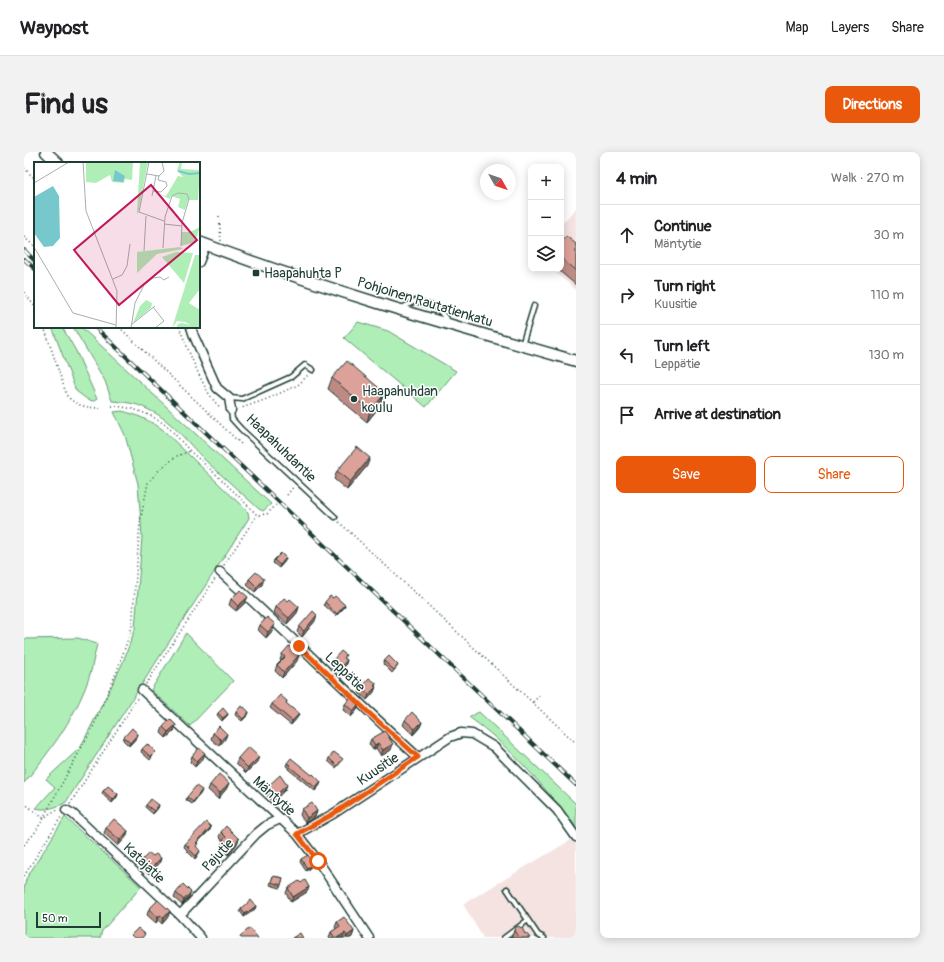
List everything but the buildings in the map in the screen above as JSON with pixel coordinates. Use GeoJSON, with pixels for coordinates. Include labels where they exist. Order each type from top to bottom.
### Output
{"type":"FeatureCollection","features":[{"type":"Feature","properties":{"kind":"street"},"geometry":{"type":"LineString","coordinates":[[46,152],[57,162]]}},
{"type":"Feature","properties":{"kind":"street"},"geometry":{"type":"LineString","coordinates":[[200,256],[202,243]]}},
{"type":"Feature","properties":{"kind":"street","name":"Pohjoinen Rautatienkatu"},"geometry":{"type":"LineString","coordinates":[[202,243],[299,277],[400,309],[576,361]]}},
{"type":"Feature","properties":{"kind":"street"},"geometry":{"type":"LineString","coordinates":[[191,328],[217,388],[229,398]]}},
{"type":"Feature","properties":{"kind":"street","name":"Haapahuhdantie"},"geometry":{"type":"LineString","coordinates":[[229,398],[231,410]]}},
{"type":"Feature","properties":{"kind":"street","name":"Leppätie"},"geometry":{"type":"LineString","coordinates":[[220,572],[253,601],[369,713],[418,757]]}},
{"type":"Feature","properties":{"kind":"street","name":"Mäntytie"},"geometry":{"type":"LineString","coordinates":[[142,690],[297,834],[318,861],[369,938]]}},
{"type":"Feature","properties":{"kind":"street","name":"Kuusitie"},"geometry":{"type":"LineString","coordinates":[[297,834],[352,802],[418,757],[456,734],[467,733],[476,735],[502,754],[557,810],[576,837]]}},
{"type":"Feature","properties":{"kind":"street","name":"Katajatie"},"geometry":{"type":"LineString","coordinates":[[66,810],[73,814],[180,915],[201,938]]}},
{"type":"Feature","properties":{"kind":"street","name":"Pajutie"},"geometry":{"type":"LineString","coordinates":[[180,915],[256,834],[267,825],[280,819]]}},
{"type":"Feature","properties":{"kind":"lane"},"geometry":{"type":"LineString","coordinates":[[522,346],[534,306]]}},
{"type":"Feature","properties":{"kind":"lane"},"geometry":{"type":"LineString","coordinates":[[229,398],[242,399],[291,377],[305,365],[313,370]]}},
{"type":"Feature","properties":{"kind":"lane","name":"Haapahuhdantie"},"geometry":{"type":"LineString","coordinates":[[231,410],[232,419],[241,429],[335,517]]}},
{"type":"Feature","properties":{"kind":"lane"},"geometry":{"type":"LineString","coordinates":[[507,889],[538,936],[544,938]]}},
{"type":"Feature","properties":{"kind":"lane"},"geometry":{"type":"LineString","coordinates":[[504,938],[528,920]]}},
{"type":"Feature","properties":{"kind":"path"},"geometry":{"type":"LineString","coordinates":[[24,168],[34,178]]}},
{"type":"Feature","properties":{"kind":"path"},"geometry":{"type":"LineString","coordinates":[[219,216],[222,250]]}},
{"type":"Feature","properties":{"kind":"path"},"geometry":{"type":"LineString","coordinates":[[24,237],[34,246]]}},
{"type":"Feature","properties":{"kind":"path"},"geometry":{"type":"LineString","coordinates":[[24,292],[34,307]]}},
{"type":"Feature","properties":{"kind":"path"},"geometry":{"type":"LineString","coordinates":[[44,328],[67,396],[75,403],[83,407],[101,408]]}},
{"type":"Feature","properties":{"kind":"path"},"geometry":{"type":"LineString","coordinates":[[120,328],[241,444]]}},
{"type":"Feature","properties":{"kind":"path"},"geometry":{"type":"LineString","coordinates":[[231,410],[238,410],[298,385],[313,370]]}},
{"type":"Feature","properties":{"kind":"path"},"geometry":{"type":"LineString","coordinates":[[112,406],[128,408],[146,414],[168,427],[190,451],[224,481],[257,515],[267,514],[276,505]]}},
{"type":"Feature","properties":{"kind":"path"},"geometry":{"type":"LineString","coordinates":[[24,844],[34,834],[93,727],[118,671],[132,627],[140,522],[148,483],[160,469],[177,456],[190,451]]}},
{"type":"Feature","properties":{"kind":"path"},"geometry":{"type":"LineString","coordinates":[[287,495],[297,481]]}},
{"type":"Feature","properties":{"kind":"path"},"geometry":{"type":"LineString","coordinates":[[335,517],[576,743]]}},
{"type":"Feature","properties":{"kind":"path"},"geometry":{"type":"LineString","coordinates":[[533,702],[540,696]]}},
{"type":"Feature","properties":{"kind":"path"},"geometry":{"type":"LineString","coordinates":[[24,803],[43,818]]}},
{"type":"Feature","properties":{"kind":"path"},"geometry":{"type":"LineString","coordinates":[[43,818],[49,813],[57,810],[66,810]]}},
{"type":"Feature","properties":{"kind":"shaded area"},"geometry":{"type":"Polygon","coordinates":[[[576,208],[576,290],[555,272],[564,272],[564,222],[576,208]]]}},
{"type":"Feature","properties":{"kind":"shaded area"},"geometry":{"type":"Polygon","coordinates":[[[576,837],[576,938],[483,938],[463,904],[576,837]]]}},
{"type":"Feature","properties":{"kind":"green space"},"geometry":{"type":"Polygon","coordinates":[[[358,322],[388,331],[456,371],[426,407],[344,338],[358,322]]]}},
{"type":"Feature","properties":{"kind":"green space"},"geometry":{"type":"Polygon","coordinates":[[[52,328],[63,328],[76,351],[97,399],[94,401],[88,400],[76,391],[52,328]]]}},
{"type":"Feature","properties":{"kind":"green space"},"geometry":{"type":"Polygon","coordinates":[[[74,328],[82,328],[271,504],[263,511],[259,509],[207,462],[172,425],[156,413],[134,404],[112,401],[105,381],[74,328]]]}},
{"type":"Feature","properties":{"kind":"green space"},"geometry":{"type":"Polygon","coordinates":[[[122,411],[143,418],[162,429],[248,512],[249,518],[66,802],[51,808],[39,809],[36,808],[55,787],[46,779],[80,748],[123,662],[135,629],[142,537],[138,484],[125,435],[114,412],[122,411]]]}},
{"type":"Feature","properties":{"kind":"green space"},"geometry":{"type":"Polygon","coordinates":[[[186,633],[233,681],[190,726],[151,690],[186,633]]]}},
{"type":"Feature","properties":{"kind":"green space"},"geometry":{"type":"Polygon","coordinates":[[[78,638],[97,644],[86,687],[72,716],[54,744],[24,783],[24,639],[78,638]]]}},
{"type":"Feature","properties":{"kind":"green space"},"geometry":{"type":"Polygon","coordinates":[[[479,712],[576,804],[576,829],[572,821],[511,752],[469,717],[479,712]]]}},
{"type":"Feature","properties":{"kind":"green space"},"geometry":{"type":"Polygon","coordinates":[[[65,817],[141,887],[102,931],[100,938],[24,938],[24,890],[26,879],[65,817]]]}},
{"type":"Feature","properties":{"kind":"railway"},"geometry":{"type":"LineString","coordinates":[[24,250],[34,260]]}},
{"type":"Feature","properties":{"kind":"railway"},"geometry":{"type":"LineString","coordinates":[[24,259],[34,268]]}},
{"type":"Feature","properties":{"kind":"railway"},"geometry":{"type":"LineString","coordinates":[[96,328],[576,785]]}},
{"type":"Feature","properties":{"kind":"place","name":"Haapahuhta P"},"geometry":{"type":"Point","coordinates":[256,273]}},
{"type":"Feature","properties":{"kind":"place","name":"Haapahuhdan koulu"},"geometry":{"type":"Point","coordinates":[354,399]}},
{"type":"Feature","properties":{"kind":"route"},"geometry":{"type":"LineString","coordinates":[[299,646],[369,713],[418,757],[366,794],[297,834],[318,861]]}}]}
